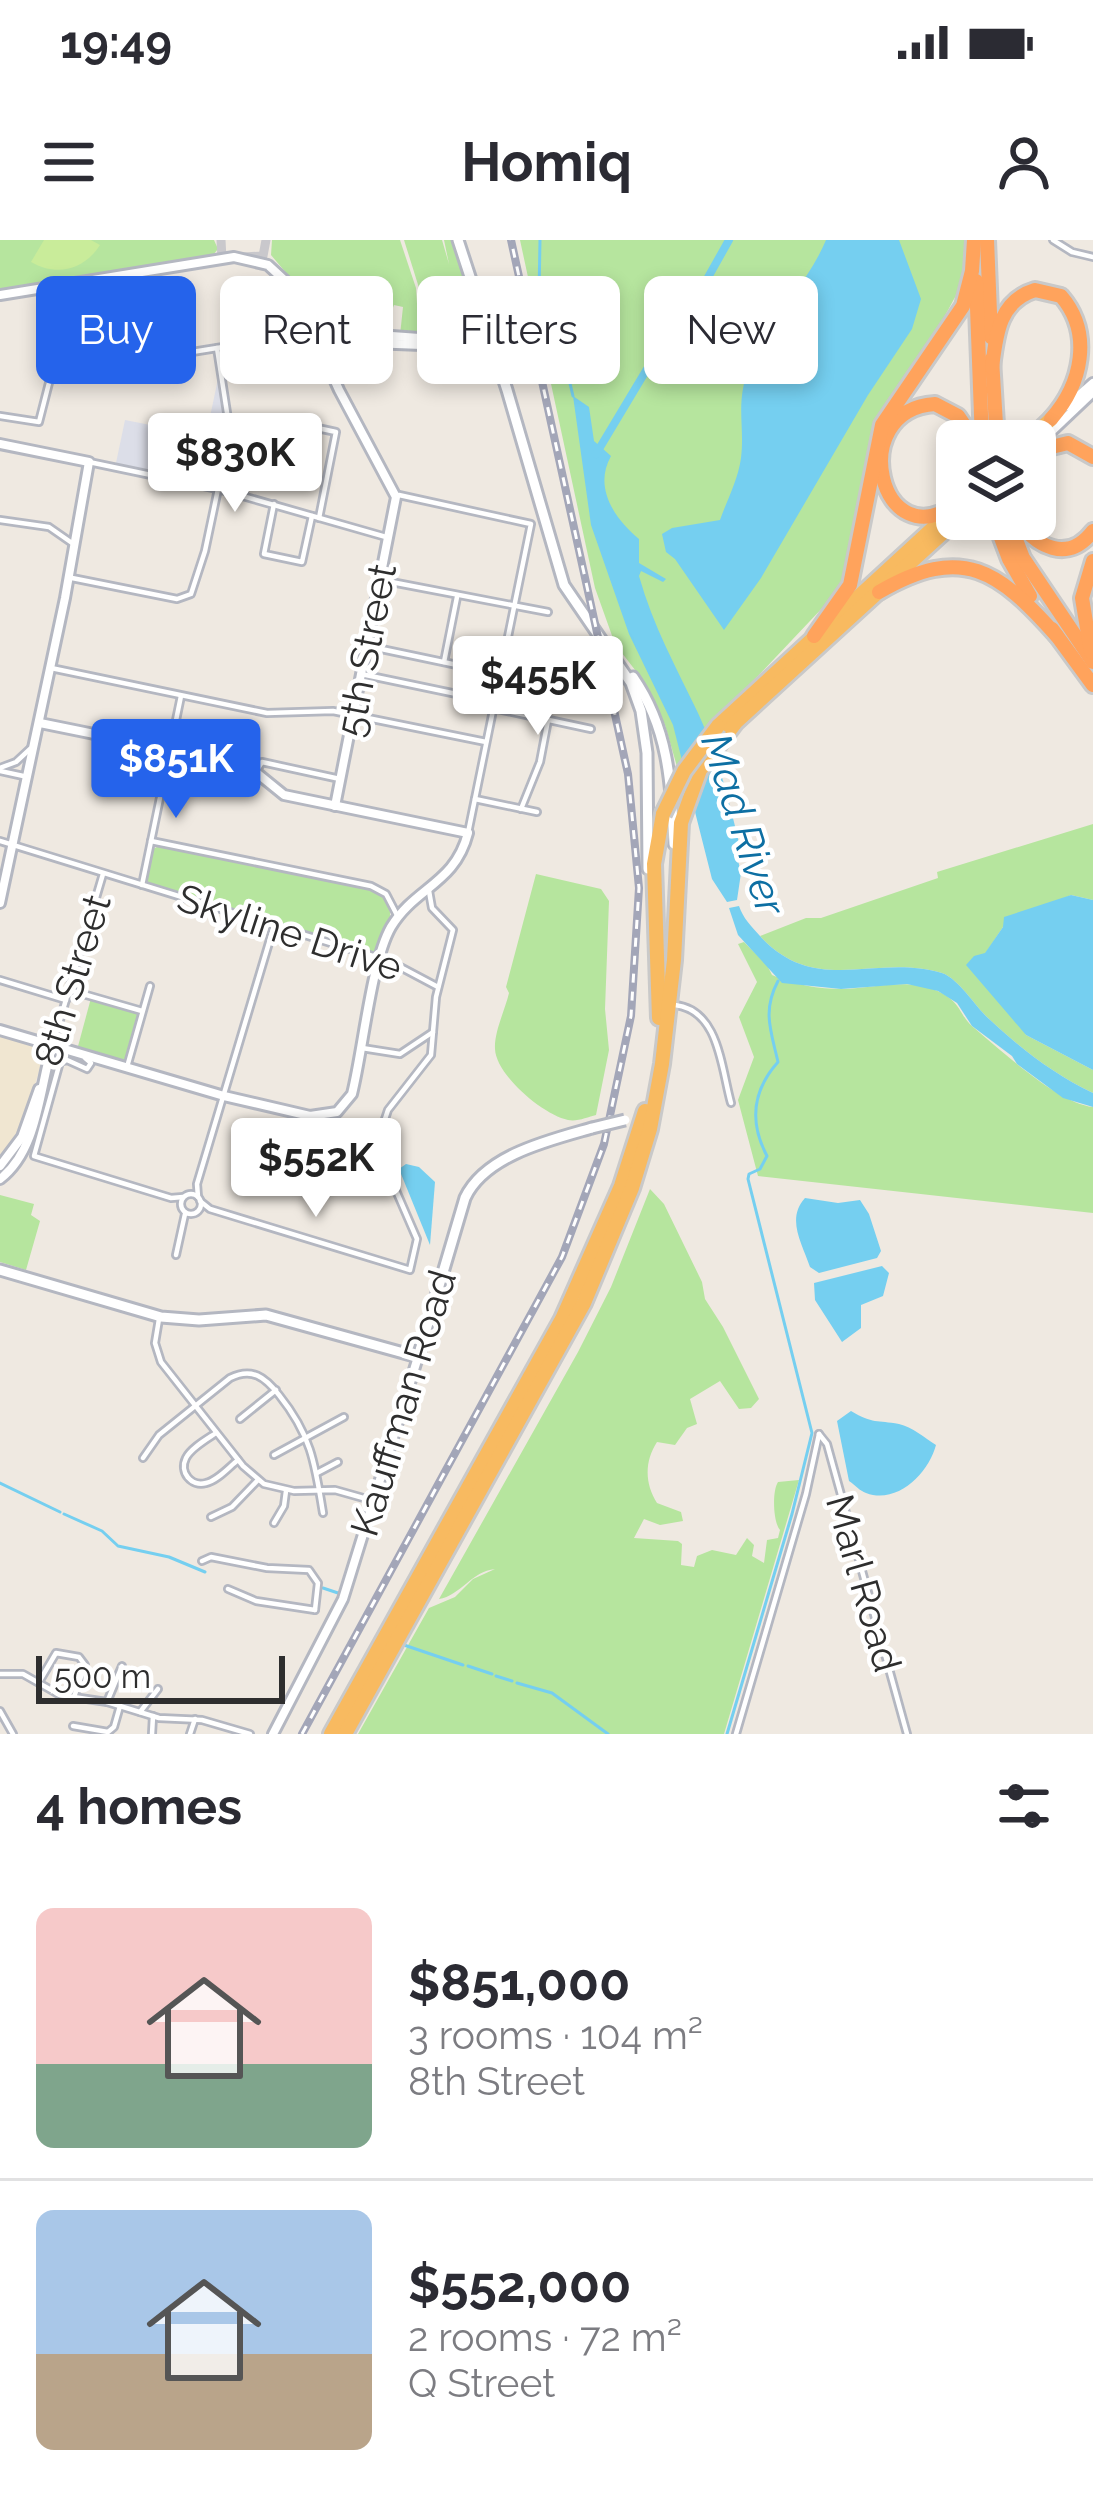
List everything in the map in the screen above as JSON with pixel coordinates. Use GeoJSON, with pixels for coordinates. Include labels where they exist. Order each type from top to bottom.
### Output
{"type":"FeatureCollection","features":[{"type":"Feature","properties":{"kind":"highway"},"geometry":{"type":"LineString","coordinates":[[974,240],[978,420]]}},
{"type":"Feature","properties":{"kind":"highway"},"geometry":{"type":"LineString","coordinates":[[814,636],[850,585],[882,425],[963,306],[970,288],[974,240]]}},
{"type":"Feature","properties":{"kind":"highway"},"geometry":{"type":"LineString","coordinates":[[987,240],[996,420]]}},
{"type":"Feature","properties":{"kind":"highway"},"geometry":{"type":"LineString","coordinates":[[992,368],[1000,324],[1012,302],[1035,290],[1061,296],[1076,317],[1083,357],[1074,389],[1052,419]]}},
{"type":"Feature","properties":{"kind":"highway"},"geometry":{"type":"LineString","coordinates":[[936,514],[910,513],[889,498],[881,471],[886,438],[906,412],[935,404],[961,420]]}},
{"type":"Feature","properties":{"kind":"highway"},"geometry":{"type":"LineString","coordinates":[[1056,445],[1068,443],[1093,457]]}},
{"type":"Feature","properties":{"kind":"highway"},"geometry":{"type":"LineString","coordinates":[[331,1734],[562,1319],[649,1113],[658,1040],[654,854],[663,814],[684,771],[814,636],[936,523]]}},
{"type":"Feature","properties":{"kind":"highway"},"geometry":{"type":"LineString","coordinates":[[1034,540],[1053,550],[1078,546],[1093,531]]}},
{"type":"Feature","properties":{"kind":"highway"},"geometry":{"type":"LineString","coordinates":[[345,1734],[584,1303],[632,1188],[676,1005],[681,823],[718,733],[936,539]]}},
{"type":"Feature","properties":{"kind":"highway"},"geometry":{"type":"LineString","coordinates":[[1003,540],[1023,586],[1093,685]]}},
{"type":"Feature","properties":{"kind":"highway"},"geometry":{"type":"LineString","coordinates":[[1021,540],[1036,581],[1093,659]]}},
{"type":"Feature","properties":{"kind":"highway"},"geometry":{"type":"LineString","coordinates":[[1093,561],[1082,614],[1093,659]]}},
{"type":"Feature","properties":{"kind":"highway"},"geometry":{"type":"LineString","coordinates":[[879,592],[923,571],[944,567],[981,572],[1011,587],[1057,636]]}},
{"type":"Feature","properties":{"kind":"highway"},"geometry":{"type":"LineString","coordinates":[[616,1199],[635,1136],[626,1120]]}},
{"type":"Feature","properties":{"kind":"main road"},"geometry":{"type":"LineString","coordinates":[[458,240],[470,276]]}},
{"type":"Feature","properties":{"kind":"main road"},"geometry":{"type":"LineString","coordinates":[[464,258],[467,276]]}},
{"type":"Feature","properties":{"kind":"main road"},"geometry":{"type":"LineString","coordinates":[[505,384],[580,605],[638,684],[662,737],[673,798],[675,939]]}},
{"type":"Feature","properties":{"kind":"main road"},"geometry":{"type":"LineString","coordinates":[[524,445],[566,591],[631,683],[644,720],[648,871],[658,952]]}},
{"type":"Feature","properties":{"kind":"main road","name":"Kauffman Road"},"geometry":{"type":"LineString","coordinates":[[418,1357],[472,1183],[518,1154],[649,1113]]}},
{"type":"Feature","properties":{"kind":"main road"},"geometry":{"type":"LineString","coordinates":[[0,1270],[160,1317],[266,1315],[418,1357]]}},
{"type":"Feature","properties":{"kind":"street"},"geometry":{"type":"LineString","coordinates":[[1053,240],[1072,252],[1093,257]]}},
{"type":"Feature","properties":{"kind":"street"},"geometry":{"type":"LineString","coordinates":[[0,295],[212,260],[246,258],[282,276]]}},
{"type":"Feature","properties":{"kind":"street"},"geometry":{"type":"LineString","coordinates":[[66,577],[188,598],[202,563],[230,422],[217,348]]}},
{"type":"Feature","properties":{"kind":"street"},"geometry":{"type":"LineString","coordinates":[[0,416],[39,422],[53,374],[220,348]]}},
{"type":"Feature","properties":{"kind":"street"},"geometry":{"type":"LineString","coordinates":[[0,1030],[224,1096],[315,1117],[330,1115],[350,1097],[380,958],[398,917],[456,863],[468,833],[527,523],[395,495],[340,384]]}},
{"type":"Feature","properties":{"kind":"street"},"geometry":{"type":"LineString","coordinates":[[1052,419],[1093,388]]}},
{"type":"Feature","properties":{"kind":"street"},"geometry":{"type":"LineString","coordinates":[[1056,427],[1093,388]]}},
{"type":"Feature","properties":{"kind":"street"},"geometry":{"type":"LineString","coordinates":[[243,496],[256,438],[267,423],[276,419],[336,432],[302,562],[264,554],[274,504]]}},
{"type":"Feature","properties":{"kind":"street"},"geometry":{"type":"LineString","coordinates":[[0,444],[218,489],[388,538]]}},
{"type":"Feature","properties":{"kind":"street"},"geometry":{"type":"LineString","coordinates":[[0,902],[40,723],[89,462]]}},
{"type":"Feature","properties":{"kind":"street","name":"5th Street"},"geometry":{"type":"LineString","coordinates":[[334,806],[395,495]]}},
{"type":"Feature","properties":{"kind":"street"},"geometry":{"type":"LineString","coordinates":[[0,520],[50,526],[73,543]]}},
{"type":"Feature","properties":{"kind":"street"},"geometry":{"type":"LineString","coordinates":[[381,580],[548,612]]}},
{"type":"Feature","properties":{"kind":"street"},"geometry":{"type":"LineString","coordinates":[[444,662],[458,596]]}},
{"type":"Feature","properties":{"kind":"street"},"geometry":{"type":"LineString","coordinates":[[367,646],[500,674]]}},
{"type":"Feature","properties":{"kind":"street"},"geometry":{"type":"LineString","coordinates":[[50,668],[271,714],[321,710],[486,742]]}},
{"type":"Feature","properties":{"kind":"street"},"geometry":{"type":"LineString","coordinates":[[362,674],[591,729]]}},
{"type":"Feature","properties":{"kind":"street","name":"8th Street"},"geometry":{"type":"LineString","coordinates":[[142,885],[181,695]]}},
{"type":"Feature","properties":{"kind":"street"},"geometry":{"type":"LineString","coordinates":[[521,809],[540,762],[548,720]]}},
{"type":"Feature","properties":{"kind":"street"},"geometry":{"type":"LineString","coordinates":[[40,723],[257,770],[279,793],[468,833]]}},
{"type":"Feature","properties":{"kind":"street"},"geometry":{"type":"LineString","coordinates":[[0,770],[20,759],[36,740]]}},
{"type":"Feature","properties":{"kind":"street"},"geometry":{"type":"LineString","coordinates":[[257,770],[262,762],[340,779]]}},
{"type":"Feature","properties":{"kind":"street"},"geometry":{"type":"LineString","coordinates":[[0,770],[28,777]]}},
{"type":"Feature","properties":{"kind":"street"},"geometry":{"type":"LineString","coordinates":[[475,799],[537,812]]}},
{"type":"Feature","properties":{"kind":"street","name":"Skyline Drive"},"geometry":{"type":"LineString","coordinates":[[0,841],[380,958],[438,987]]}},
{"type":"Feature","properties":{"kind":"street"},"geometry":{"type":"LineString","coordinates":[[151,841],[371,886],[386,894],[398,917]]}},
{"type":"Feature","properties":{"kind":"street","name":"8th Street"},"geometry":{"type":"LineString","coordinates":[[0,1179],[24,1150],[104,873]]}},
{"type":"Feature","properties":{"kind":"street"},"geometry":{"type":"LineString","coordinates":[[171,1198],[199,1199],[210,1209],[410,1270],[417,1236],[382,1156],[380,1134],[388,1110],[428,1061],[443,956],[453,930],[432,908],[429,891]]}},
{"type":"Feature","properties":{"kind":"street"},"geometry":{"type":"LineString","coordinates":[[176,1255],[186,1221],[199,1199],[197,1184],[274,926]]}},
{"type":"Feature","properties":{"kind":"street"},"geometry":{"type":"LineString","coordinates":[[0,980],[66,1000]]}},
{"type":"Feature","properties":{"kind":"street"},"geometry":{"type":"LineString","coordinates":[[127,1067],[150,986]]}},
{"type":"Feature","properties":{"kind":"street"},"geometry":{"type":"LineString","coordinates":[[69,990],[142,1011]]}},
{"type":"Feature","properties":{"kind":"street"},"geometry":{"type":"LineString","coordinates":[[676,1005],[698,1012],[709,1025],[731,1103]]}},
{"type":"Feature","properties":{"kind":"street"},"geometry":{"type":"LineString","coordinates":[[362,1048],[400,1054],[433,1032]]}},
{"type":"Feature","properties":{"kind":"street"},"geometry":{"type":"LineString","coordinates":[[81,1055],[91,1061],[90,1068],[64,1060],[59,1065],[34,1156],[171,1198],[195,1212],[210,1209]]}},
{"type":"Feature","properties":{"kind":"street","name":"8th Street"},"geometry":{"type":"LineString","coordinates":[[0,1166],[22,1137],[40,1088]]}},
{"type":"Feature","properties":{"kind":"street"},"geometry":{"type":"LineString","coordinates":[[186,1221],[186,1196],[197,1184]]}},
{"type":"Feature","properties":{"kind":"street"},"geometry":{"type":"LineString","coordinates":[[160,1317],[155,1336],[159,1359],[258,1480],[286,1491],[335,1490],[374,1501]]}},
{"type":"Feature","properties":{"kind":"street","name":"Kauffman Road"},"geometry":{"type":"LineString","coordinates":[[273,1734],[332,1623],[418,1357]]}},
{"type":"Feature","properties":{"kind":"street"},"geometry":{"type":"LineString","coordinates":[[143,1459],[159,1435],[195,1406],[242,1373],[261,1376],[308,1438],[322,1513]]}},
{"type":"Feature","properties":{"kind":"street"},"geometry":{"type":"LineString","coordinates":[[240,1419],[276,1390]]}},
{"type":"Feature","properties":{"kind":"street"},"geometry":{"type":"LineString","coordinates":[[274,1455],[344,1418]]}},
{"type":"Feature","properties":{"kind":"street"},"geometry":{"type":"LineString","coordinates":[[216,1432],[187,1456],[187,1477],[208,1483],[238,1460]]}},
{"type":"Feature","properties":{"kind":"street","name":"Marl Road"},"geometry":{"type":"LineString","coordinates":[[736,1734],[819,1434],[827,1444],[907,1734]]}},
{"type":"Feature","properties":{"kind":"street"},"geometry":{"type":"LineString","coordinates":[[317,1473],[338,1462]]}},
{"type":"Feature","properties":{"kind":"street"},"geometry":{"type":"LineString","coordinates":[[212,1517],[232,1507],[258,1480]]}},
{"type":"Feature","properties":{"kind":"street"},"geometry":{"type":"LineString","coordinates":[[274,1523],[286,1491]]}},
{"type":"Feature","properties":{"kind":"street"},"geometry":{"type":"LineString","coordinates":[[202,1561],[211,1557],[308,1570],[318,1582],[315,1610]]}},
{"type":"Feature","properties":{"kind":"street"},"geometry":{"type":"LineString","coordinates":[[228,1589],[256,1601],[315,1610],[332,1623]]}},
{"type":"Feature","properties":{"kind":"street"},"geometry":{"type":"LineString","coordinates":[[38,1682],[56,1653],[80,1657],[84,1668],[74,1697]]}},
{"type":"Feature","properties":{"kind":"street"},"geometry":{"type":"LineString","coordinates":[[106,1702],[122,1666]]}},
{"type":"Feature","properties":{"kind":"street"},"geometry":{"type":"LineString","coordinates":[[0,1674],[18,1672],[57,1694],[250,1734]]}},
{"type":"Feature","properties":{"kind":"street"},"geometry":{"type":"LineString","coordinates":[[140,1712],[158,1689]]}},
{"type":"Feature","properties":{"kind":"street"},"geometry":{"type":"LineString","coordinates":[[73,1726],[108,1732],[120,1706]]}},
{"type":"Feature","properties":{"kind":"street"},"geometry":{"type":"LineString","coordinates":[[0,1711],[13,1734]]}},
{"type":"Feature","properties":{"kind":"street"},"geometry":{"type":"LineString","coordinates":[[152,1734],[153,1716]]}},
{"type":"Feature","properties":{"kind":"street"},"geometry":{"type":"LineString","coordinates":[[190,1734],[195,1719]]}},
{"type":"Feature","properties":{"kind":"shaded area"},"geometry":{"type":"Polygon","coordinates":[[[219,374],[228,427],[217,481],[116,463],[125,420],[206,436],[219,374]]]}},
{"type":"Feature","properties":{"kind":"shaded area"},"geometry":{"type":"Polygon","coordinates":[[[0,1034],[40,1047],[43,1057],[21,1132],[3,1160],[0,1159],[0,1034]]]}},
{"type":"Feature","properties":{"kind":"green space"},"geometry":{"type":"Polygon","coordinates":[[[0,240],[214,240],[218,249],[213,255],[85,276],[36,276],[36,284],[0,290],[0,240]]]}},
{"type":"Feature","properties":{"kind":"green space"},"geometry":{"type":"Polygon","coordinates":[[[44,240],[91,240],[100,245],[78,265],[60,270],[31,262],[44,240]]]}},
{"type":"Feature","properties":{"kind":"green space"},"geometry":{"type":"Polygon","coordinates":[[[272,240],[400,240],[416,288],[417,334],[400,335],[403,307],[393,308],[393,276],[289,276],[271,255],[272,240]]]}},
{"type":"Feature","properties":{"kind":"green space"},"geometry":{"type":"Polygon","coordinates":[[[404,240],[442,240],[449,264],[444,240],[453,240],[463,276],[417,276],[417,281],[404,240]]]}},
{"type":"Feature","properties":{"kind":"green space"},"geometry":{"type":"Polygon","coordinates":[[[520,240],[966,240],[967,275],[920,362],[880,419],[864,469],[844,585],[703,734],[678,770],[665,725],[642,679],[615,644],[595,588],[551,384],[620,384],[620,276],[528,276],[520,240]]]}},
{"type":"Feature","properties":{"kind":"green space"},"geometry":{"type":"Polygon","coordinates":[[[1093,824],[1093,900],[1071,895],[1003,927],[985,954],[1026,1035],[1093,1070],[1093,1093],[1025,1050],[942,973],[803,965],[760,936],[938,878],[937,872],[1093,824]]]}},
{"type":"Feature","properties":{"kind":"green space"},"geometry":{"type":"Polygon","coordinates":[[[161,845],[375,889],[388,904],[388,929],[373,954],[149,885],[151,850],[161,845]]]}},
{"type":"Feature","properties":{"kind":"green space"},"geometry":{"type":"Polygon","coordinates":[[[536,874],[601,889],[609,901],[605,1009],[609,1050],[596,1115],[579,1120],[558,1117],[522,1092],[503,1070],[495,1049],[536,874]]]}},
{"type":"Feature","properties":{"kind":"green space"},"geometry":{"type":"Polygon","coordinates":[[[744,942],[772,975],[798,984],[843,989],[912,985],[935,990],[1030,1074],[1063,1096],[1093,1107],[1093,1213],[758,1176],[738,1100],[754,1057],[739,1017],[757,982],[738,944],[744,942]]]}},
{"type":"Feature","properties":{"kind":"green space"},"geometry":{"type":"Polygon","coordinates":[[[91,998],[138,1013],[124,1062],[77,1050],[91,998]]]}},
{"type":"Feature","properties":{"kind":"green space"},"geometry":{"type":"Polygon","coordinates":[[[650,1189],[664,1204],[702,1282],[705,1299],[759,1399],[751,1408],[739,1409],[720,1381],[690,1399],[697,1424],[687,1428],[675,1445],[657,1442],[648,1473],[657,1503],[681,1512],[683,1521],[660,1525],[644,1519],[634,1538],[678,1541],[681,1565],[694,1567],[697,1556],[712,1550],[736,1555],[747,1538],[754,1545],[752,1556],[764,1563],[767,1540],[778,1538],[780,1530],[776,1486],[799,1480],[724,1734],[358,1734],[429,1608],[455,1597],[473,1579],[495,1569],[480,1574],[439,1599],[578,1352],[611,1287],[650,1189]]]}},
{"type":"Feature","properties":{"kind":"green space"},"geometry":{"type":"Polygon","coordinates":[[[0,1195],[34,1204],[31,1215],[40,1221],[26,1270],[0,1262],[0,1195]]]}},
{"type":"Feature","properties":{"kind":"water"},"geometry":{"type":"Polygon","coordinates":[[[826,240],[899,240],[921,299],[912,329],[761,578],[724,630],[666,552],[662,534],[720,520],[740,466],[744,384],[818,384],[818,276],[806,276],[826,240]]]}},
{"type":"Feature","properties":{"kind":"water"},"geometry":{"type":"Polygon","coordinates":[[[573,396],[589,407],[594,441],[611,456],[606,491],[615,512],[639,539],[639,563],[666,579],[663,582],[641,571],[639,576],[722,778],[740,847],[736,852],[741,873],[737,900],[727,902],[712,879],[673,725],[629,634],[591,525],[573,396]]]}},
{"type":"Feature","properties":{"kind":"water"},"geometry":{"type":"Polygon","coordinates":[[[1071,895],[1093,900],[1093,1070],[1026,1035],[966,965],[985,953],[1003,927],[1004,917],[1071,895]]]}},
{"type":"Feature","properties":{"kind":"water"},"geometry":{"type":"Polygon","coordinates":[[[739,906],[760,936],[803,965],[847,970],[917,968],[948,976],[1025,1050],[1093,1093],[1093,1107],[1063,1098],[1017,1064],[972,1026],[957,1003],[938,991],[907,984],[841,989],[782,983],[738,935],[729,908],[739,906]]]}},
{"type":"Feature","properties":{"kind":"water"},"geometry":{"type":"Polygon","coordinates":[[[406,1164],[419,1167],[435,1182],[430,1245],[399,1169],[406,1164]]]}},
{"type":"Feature","properties":{"kind":"water"},"geometry":{"type":"Polygon","coordinates":[[[805,1198],[838,1203],[860,1200],[881,1251],[877,1258],[819,1273],[810,1267],[796,1223],[805,1198]]]}},
{"type":"Feature","properties":{"kind":"water"},"geometry":{"type":"Polygon","coordinates":[[[882,1266],[889,1273],[883,1296],[861,1305],[861,1328],[842,1342],[815,1300],[814,1283],[882,1266]]]}},
{"type":"Feature","properties":{"kind":"water"},"geometry":{"type":"Polygon","coordinates":[[[851,1411],[870,1420],[904,1425],[936,1445],[927,1466],[910,1484],[878,1495],[849,1481],[837,1421],[851,1411]]]}},
{"type":"Feature","properties":{"kind":"waterway"},"geometry":{"type":"LineString","coordinates":[[540,240],[539,295],[561,346],[573,396]]}},
{"type":"Feature","properties":{"kind":"waterway","name":"Mad River"},"geometry":{"type":"LineString","coordinates":[[596,454],[656,354],[688,313],[729,240]]}},
{"type":"Feature","properties":{"kind":"waterway"},"geometry":{"type":"LineString","coordinates":[[727,1734],[812,1433],[748,1179],[767,1156],[756,1107],[763,1084],[778,1062],[769,1012],[778,981]]}},
{"type":"Feature","properties":{"kind":"waterway"},"geometry":{"type":"LineString","coordinates":[[0,1483],[60,1512]]}},
{"type":"Feature","properties":{"kind":"waterway"},"geometry":{"type":"LineString","coordinates":[[64,1514],[102,1531],[118,1546],[169,1557],[205,1572]]}},
{"type":"Feature","properties":{"kind":"waterway"},"geometry":{"type":"LineString","coordinates":[[323,1588],[341,1594]]}},
{"type":"Feature","properties":{"kind":"waterway"},"geometry":{"type":"LineString","coordinates":[[404,1645],[463,1665]]}},
{"type":"Feature","properties":{"kind":"waterway"},"geometry":{"type":"LineString","coordinates":[[468,1666],[492,1674]]}},
{"type":"Feature","properties":{"kind":"waterway"},"geometry":{"type":"LineString","coordinates":[[496,1676],[512,1681]]}},
{"type":"Feature","properties":{"kind":"waterway"},"geometry":{"type":"LineString","coordinates":[[517,1683],[552,1693],[608,1734]]}},
{"type":"Feature","properties":{"kind":"taxiway"},"geometry":{"type":"LineString","coordinates":[[221,240],[222,259]]}},
{"type":"Feature","properties":{"kind":"taxiway"},"geometry":{"type":"LineString","coordinates":[[243,257],[263,256],[266,240]]}},
{"type":"Feature","properties":{"kind":"railway"},"geometry":{"type":"LineString","coordinates":[[302,1734],[562,1257],[604,1144],[631,1016],[639,888],[628,774],[511,240]]}}]}
